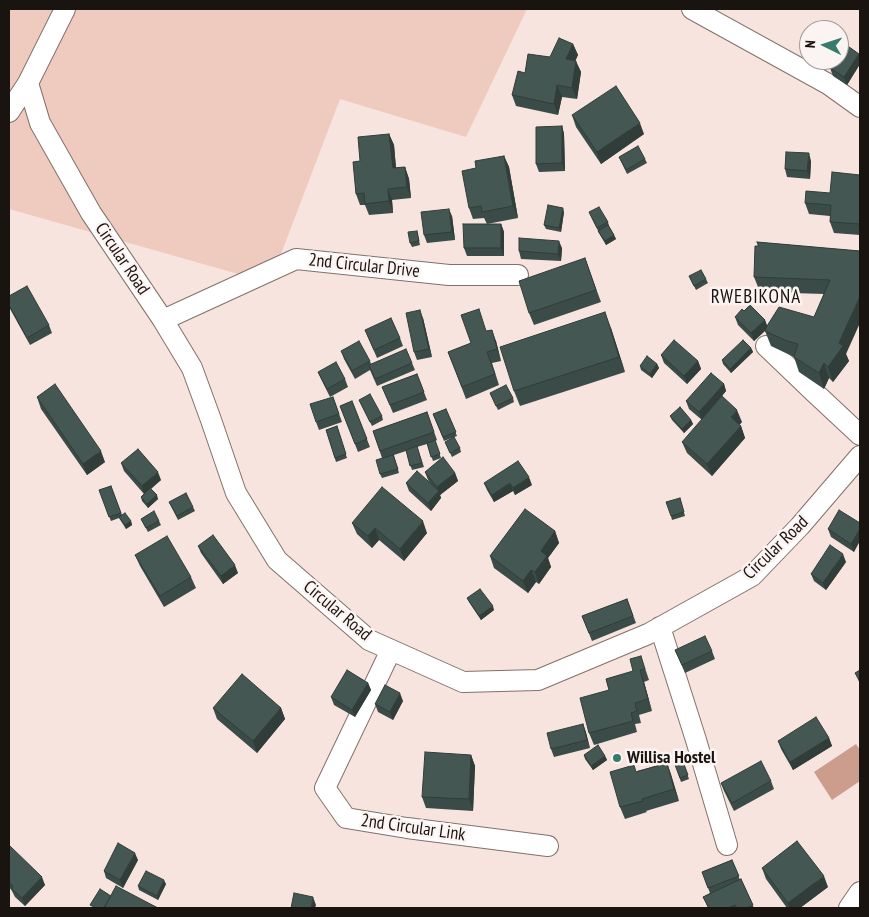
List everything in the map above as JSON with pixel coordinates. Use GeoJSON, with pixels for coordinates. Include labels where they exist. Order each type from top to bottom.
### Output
{"type":"FeatureCollection","features":[{"type":"Feature","properties":{"kind":"street"},"geometry":{"type":"LineString","coordinates":[[9,112],[28,84],[65,9]]}},
{"type":"Feature","properties":{"kind":"street"},"geometry":{"type":"LineString","coordinates":[[692,9],[828,84],[860,106]]}},
{"type":"Feature","properties":{"kind":"street","name":"Circular Road"},"geometry":{"type":"LineString","coordinates":[[28,84],[40,123],[91,213],[163,320],[192,368],[236,493],[277,560],[369,640],[391,650],[463,682],[538,680],[648,634],[752,576],[800,526],[860,456]]}},
{"type":"Feature","properties":{"kind":"street"},"geometry":{"type":"LineString","coordinates":[[9,121],[40,123]]}},
{"type":"Feature","properties":{"kind":"street","name":"2nd Circular Drive"},"geometry":{"type":"LineString","coordinates":[[163,320],[296,260],[449,275],[518,275]]}},
{"type":"Feature","properties":{"kind":"street"},"geometry":{"type":"LineString","coordinates":[[766,346],[860,435]]}},
{"type":"Feature","properties":{"kind":"street"},"geometry":{"type":"LineString","coordinates":[[660,627],[727,845]]}},
{"type":"Feature","properties":{"kind":"street","name":"2nd Circular Link"},"geometry":{"type":"LineString","coordinates":[[391,650],[325,788],[346,818],[407,828],[548,846]]}},
{"type":"Feature","properties":{"kind":"street"},"geometry":{"type":"LineString","coordinates":[[849,908],[860,892]]}},
{"type":"Feature","properties":{"kind":"shaded area"},"geometry":{"type":"Polygon","coordinates":[[[9,9],[527,9],[466,137],[340,99],[270,283],[9,209],[9,9]]]}},
{"type":"Feature","properties":{"kind":"shaded area"},"geometry":{"type":"Polygon","coordinates":[[[856,744],[860,750],[860,781],[832,800],[814,772],[856,744]]]}},
{"type":"Feature","properties":{"kind":"building"},"geometry":{"type":"Polygon","coordinates":[[[559,38],[573,44],[566,59],[576,61],[572,88],[557,85],[554,104],[512,95],[518,71],[525,73],[528,54],[550,57],[559,38]]]}},
{"type":"Feature","properties":{"kind":"building"},"geometry":{"type":"Polygon","coordinates":[[[849,47],[859,54],[849,69],[849,47]]]}},
{"type":"Feature","properties":{"kind":"building"},"geometry":{"type":"Polygon","coordinates":[[[833,70],[849,70],[844,77],[833,70]]]}},
{"type":"Feature","properties":{"kind":"building"},"geometry":{"type":"Polygon","coordinates":[[[616,86],[640,123],[597,152],[572,115],[616,86]]]}},
{"type":"Feature","properties":{"kind":"building"},"geometry":{"type":"Polygon","coordinates":[[[562,126],[562,163],[536,164],[536,127],[562,126]]]}},
{"type":"Feature","properties":{"kind":"building"},"geometry":{"type":"Polygon","coordinates":[[[389,134],[393,168],[405,167],[407,187],[388,189],[389,201],[365,204],[364,193],[356,194],[353,162],[360,161],[358,137],[389,134]]]}},
{"type":"Feature","properties":{"kind":"building"},"geometry":{"type":"Polygon","coordinates":[[[638,146],[645,159],[626,170],[619,157],[638,146]]]}},
{"type":"Feature","properties":{"kind":"building"},"geometry":{"type":"Polygon","coordinates":[[[786,152],[809,153],[807,171],[785,169],[786,152]]]}},
{"type":"Feature","properties":{"kind":"building"},"geometry":{"type":"Polygon","coordinates":[[[504,156],[513,206],[482,212],[481,206],[469,208],[462,171],[476,168],[475,161],[504,156]]]}},
{"type":"Feature","properties":{"kind":"building"},"geometry":{"type":"Polygon","coordinates":[[[832,172],[860,175],[860,224],[830,222],[831,205],[805,203],[806,191],[830,193],[832,172]]]}},
{"type":"Feature","properties":{"kind":"building"},"geometry":{"type":"Polygon","coordinates":[[[548,205],[563,208],[559,228],[544,225],[548,205]]]}},
{"type":"Feature","properties":{"kind":"building"},"geometry":{"type":"Polygon","coordinates":[[[599,207],[608,222],[597,228],[589,212],[599,207]]]}},
{"type":"Feature","properties":{"kind":"building"},"geometry":{"type":"Polygon","coordinates":[[[449,209],[452,232],[424,235],[421,212],[449,209]]]}},
{"type":"Feature","properties":{"kind":"building"},"geometry":{"type":"Polygon","coordinates":[[[463,224],[501,224],[501,248],[464,248],[463,224]]]}},
{"type":"Feature","properties":{"kind":"building"},"geometry":{"type":"Polygon","coordinates":[[[608,225],[614,235],[605,241],[598,231],[608,225]]]}},
{"type":"Feature","properties":{"kind":"building"},"geometry":{"type":"Polygon","coordinates":[[[417,231],[419,241],[410,243],[408,232],[417,231]]]}},
{"type":"Feature","properties":{"kind":"building"},"geometry":{"type":"Polygon","coordinates":[[[519,238],[559,241],[558,254],[519,251],[519,238]]]}},
{"type":"Feature","properties":{"kind":"building"},"geometry":{"type":"Polygon","coordinates":[[[757,242],[860,251],[860,296],[839,343],[843,346],[828,367],[824,363],[819,373],[794,357],[798,344],[765,331],[779,307],[814,317],[830,280],[754,277],[755,246],[759,246],[757,242]]]}},
{"type":"Feature","properties":{"kind":"building"},"geometry":{"type":"Polygon","coordinates":[[[585,258],[596,290],[529,313],[519,281],[585,258]]]}},
{"type":"Feature","properties":{"kind":"building"},"geometry":{"type":"Polygon","coordinates":[[[701,270],[706,279],[694,286],[689,276],[701,270]]]}},
{"type":"Feature","properties":{"kind":"building"},"geometry":{"type":"Polygon","coordinates":[[[27,286],[49,325],[27,338],[9,305],[9,296],[27,286]]]}},
{"type":"Feature","properties":{"kind":"building"},"geometry":{"type":"Polygon","coordinates":[[[750,305],[765,320],[751,333],[735,317],[742,309],[744,311],[750,305]]]}},
{"type":"Feature","properties":{"kind":"building"},"geometry":{"type":"Polygon","coordinates":[[[479,309],[486,331],[492,330],[497,349],[487,352],[495,374],[462,387],[448,352],[471,343],[461,315],[479,309]]]}},
{"type":"Feature","properties":{"kind":"building"},"geometry":{"type":"Polygon","coordinates":[[[420,310],[429,349],[414,352],[406,313],[420,310]]]}},
{"type":"Feature","properties":{"kind":"building"},"geometry":{"type":"Polygon","coordinates":[[[605,312],[619,357],[514,391],[500,347],[605,312]]]}},
{"type":"Feature","properties":{"kind":"building"},"geometry":{"type":"Polygon","coordinates":[[[391,318],[400,338],[374,350],[365,330],[391,318]]]}},
{"type":"Feature","properties":{"kind":"building"},"geometry":{"type":"Polygon","coordinates":[[[674,340],[698,361],[684,376],[661,355],[674,340]]]}},
{"type":"Feature","properties":{"kind":"building"},"geometry":{"type":"Polygon","coordinates":[[[743,340],[751,348],[730,369],[722,360],[743,340]]]}},
{"type":"Feature","properties":{"kind":"building"},"geometry":{"type":"Polygon","coordinates":[[[359,341],[370,361],[352,371],[341,351],[359,341]]]}},
{"type":"Feature","properties":{"kind":"building"},"geometry":{"type":"Polygon","coordinates":[[[406,349],[412,363],[375,379],[369,365],[406,349]]]}},
{"type":"Feature","properties":{"kind":"building"},"geometry":{"type":"Polygon","coordinates":[[[647,356],[657,364],[650,374],[640,366],[647,356]]]}},
{"type":"Feature","properties":{"kind":"building"},"geometry":{"type":"Polygon","coordinates":[[[336,362],[345,379],[327,389],[318,372],[336,362]]]}},
{"type":"Feature","properties":{"kind":"building"},"geometry":{"type":"Polygon","coordinates":[[[711,373],[724,384],[699,412],[686,401],[711,373]]]}},
{"type":"Feature","properties":{"kind":"building"},"geometry":{"type":"Polygon","coordinates":[[[417,374],[424,392],[390,405],[382,387],[417,374]]]}},
{"type":"Feature","properties":{"kind":"building"},"geometry":{"type":"Polygon","coordinates":[[[55,384],[101,451],[83,464],[37,397],[55,384]]]}},
{"type":"Feature","properties":{"kind":"building"},"geometry":{"type":"Polygon","coordinates":[[[506,385],[513,398],[496,406],[490,393],[506,385]]]}},
{"type":"Feature","properties":{"kind":"building"},"geometry":{"type":"Polygon","coordinates":[[[370,394],[382,416],[370,422],[359,400],[370,394]]]}},
{"type":"Feature","properties":{"kind":"building"},"geometry":{"type":"Polygon","coordinates":[[[722,396],[737,410],[731,417],[741,426],[707,464],[682,442],[722,396]]]}},
{"type":"Feature","properties":{"kind":"building"},"geometry":{"type":"Polygon","coordinates":[[[333,397],[339,414],[316,422],[310,404],[333,397]]]}},
{"type":"Feature","properties":{"kind":"building"},"geometry":{"type":"Polygon","coordinates":[[[352,401],[367,439],[355,444],[340,406],[352,401]]]}},
{"type":"Feature","properties":{"kind":"building"},"geometry":{"type":"Polygon","coordinates":[[[680,407],[691,420],[682,429],[670,416],[680,407]]]}},
{"type":"Feature","properties":{"kind":"building"},"geometry":{"type":"Polygon","coordinates":[[[446,409],[456,432],[443,437],[433,414],[446,409]]]}},
{"type":"Feature","properties":{"kind":"building"},"geometry":{"type":"Polygon","coordinates":[[[427,412],[434,432],[380,451],[373,431],[427,412]]]}},
{"type":"Feature","properties":{"kind":"building"},"geometry":{"type":"Polygon","coordinates":[[[337,426],[346,454],[335,458],[326,430],[337,426]]]}},
{"type":"Feature","properties":{"kind":"building"},"geometry":{"type":"Polygon","coordinates":[[[454,437],[460,448],[450,453],[445,442],[454,437]]]}},
{"type":"Feature","properties":{"kind":"building"},"geometry":{"type":"Polygon","coordinates":[[[435,440],[440,454],[431,457],[427,443],[435,440]]]}},
{"type":"Feature","properties":{"kind":"building"},"geometry":{"type":"Polygon","coordinates":[[[417,446],[422,463],[410,466],[406,450],[417,446]]]}},
{"type":"Feature","properties":{"kind":"building"},"geometry":{"type":"Polygon","coordinates":[[[138,449],[158,472],[142,486],[121,463],[138,449]]]}},
{"type":"Feature","properties":{"kind":"building"},"geometry":{"type":"Polygon","coordinates":[[[393,455],[398,469],[380,474],[376,460],[393,455]]]}},
{"type":"Feature","properties":{"kind":"building"},"geometry":{"type":"Polygon","coordinates":[[[443,457],[455,473],[437,487],[425,472],[443,457]]]}},
{"type":"Feature","properties":{"kind":"building"},"geometry":{"type":"Polygon","coordinates":[[[518,461],[529,477],[513,488],[510,483],[492,495],[484,483],[518,461]]]}},
{"type":"Feature","properties":{"kind":"building"},"geometry":{"type":"Polygon","coordinates":[[[417,471],[439,491],[428,503],[406,483],[417,471]]]}},
{"type":"Feature","properties":{"kind":"building"},"geometry":{"type":"Polygon","coordinates":[[[111,486],[121,513],[109,517],[99,490],[111,486]]]}},
{"type":"Feature","properties":{"kind":"building"},"geometry":{"type":"Polygon","coordinates":[[[382,487],[423,521],[400,549],[375,528],[368,536],[352,523],[382,487]]]}},
{"type":"Feature","properties":{"kind":"building"},"geometry":{"type":"Polygon","coordinates":[[[150,488],[157,495],[147,504],[141,497],[150,488]]]}},
{"type":"Feature","properties":{"kind":"building"},"geometry":{"type":"Polygon","coordinates":[[[186,493],[193,507],[177,516],[169,502],[186,493]]]}},
{"type":"Feature","properties":{"kind":"building"},"geometry":{"type":"Polygon","coordinates":[[[680,498],[684,512],[671,516],[666,502],[680,498]]]}},
{"type":"Feature","properties":{"kind":"building"},"geometry":{"type":"Polygon","coordinates":[[[525,509],[555,531],[541,551],[547,556],[535,572],[531,570],[523,581],[490,556],[525,509]]]}},
{"type":"Feature","properties":{"kind":"building"},"geometry":{"type":"Polygon","coordinates":[[[839,510],[860,523],[860,529],[851,544],[828,529],[839,510]]]}},
{"type":"Feature","properties":{"kind":"building"},"geometry":{"type":"Polygon","coordinates":[[[154,511],[159,521],[146,528],[141,519],[154,511]]]}},
{"type":"Feature","properties":{"kind":"building"},"geometry":{"type":"Polygon","coordinates":[[[125,513],[131,521],[125,525],[119,517],[125,513]]]}},
{"type":"Feature","properties":{"kind":"building"},"geometry":{"type":"Polygon","coordinates":[[[213,535],[235,565],[221,576],[198,546],[213,535]]]}},
{"type":"Feature","properties":{"kind":"building"},"geometry":{"type":"Polygon","coordinates":[[[167,536],[191,577],[160,596],[135,555],[167,536]]]}},
{"type":"Feature","properties":{"kind":"building"},"geometry":{"type":"Polygon","coordinates":[[[830,545],[843,554],[823,583],[811,574],[830,545]]]}},
{"type":"Feature","properties":{"kind":"building"},"geometry":{"type":"Polygon","coordinates":[[[480,589],[493,606],[479,616],[467,598],[480,589]]]}},
{"type":"Feature","properties":{"kind":"building"},"geometry":{"type":"Polygon","coordinates":[[[627,599],[633,616],[589,633],[582,616],[627,599]]]}},
{"type":"Feature","properties":{"kind":"building"},"geometry":{"type":"Polygon","coordinates":[[[705,636],[712,651],[682,665],[675,650],[705,636]]]}},
{"type":"Feature","properties":{"kind":"building"},"geometry":{"type":"Polygon","coordinates":[[[641,656],[645,669],[640,670],[648,699],[635,703],[637,711],[631,713],[633,721],[589,733],[580,698],[609,690],[606,679],[633,671],[630,659],[641,656]]]}},
{"type":"Feature","properties":{"kind":"building"},"geometry":{"type":"Polygon","coordinates":[[[347,670],[368,683],[352,710],[331,697],[347,670]]]}},
{"type":"Feature","properties":{"kind":"building"},"geometry":{"type":"Polygon","coordinates":[[[860,670],[860,681],[855,673],[860,670]]]}},
{"type":"Feature","properties":{"kind":"building"},"geometry":{"type":"Polygon","coordinates":[[[242,674],[281,708],[253,741],[213,708],[242,674]]]}},
{"type":"Feature","properties":{"kind":"building"},"geometry":{"type":"Polygon","coordinates":[[[385,685],[400,693],[390,712],[375,704],[385,685]]]}},
{"type":"Feature","properties":{"kind":"building"},"geometry":{"type":"Polygon","coordinates":[[[816,717],[829,738],[790,762],[778,741],[816,717]]]}},
{"type":"Feature","properties":{"kind":"building"},"geometry":{"type":"Polygon","coordinates":[[[583,724],[587,740],[551,749],[547,733],[583,724]]]}},
{"type":"Feature","properties":{"kind":"building"},"geometry":{"type":"Polygon","coordinates":[[[598,745],[605,756],[591,766],[584,755],[598,745]]]}},
{"type":"Feature","properties":{"kind":"building"},"geometry":{"type":"Polygon","coordinates":[[[425,752],[471,755],[469,799],[422,797],[425,752]]]}},
{"type":"Feature","properties":{"kind":"building"},"geometry":{"type":"Polygon","coordinates":[[[682,759],[688,775],[680,778],[674,762],[682,759]]]}},
{"type":"Feature","properties":{"kind":"building"},"geometry":{"type":"Polygon","coordinates":[[[761,761],[771,781],[732,803],[721,783],[761,761]]]}},
{"type":"Feature","properties":{"kind":"building"},"geometry":{"type":"Polygon","coordinates":[[[667,763],[674,789],[642,799],[643,801],[620,807],[610,772],[634,765],[636,772],[667,763]]]}},
{"type":"Feature","properties":{"kind":"building"},"geometry":{"type":"Polygon","coordinates":[[[797,841],[824,876],[788,903],[762,868],[797,841]]]}},
{"type":"Feature","properties":{"kind":"building"},"geometry":{"type":"Polygon","coordinates":[[[118,843],[135,853],[120,880],[104,871],[118,843]]]}},
{"type":"Feature","properties":{"kind":"building"},"geometry":{"type":"Polygon","coordinates":[[[9,845],[42,877],[22,898],[12,889],[13,886],[9,882],[9,845]]]}},
{"type":"Feature","properties":{"kind":"building"},"geometry":{"type":"Polygon","coordinates":[[[732,860],[739,876],[708,888],[702,872],[732,860]]]}},
{"type":"Feature","properties":{"kind":"building"},"geometry":{"type":"Polygon","coordinates":[[[146,871],[164,880],[157,896],[138,886],[146,871]]]}},
{"type":"Feature","properties":{"kind":"building"},"geometry":{"type":"Polygon","coordinates":[[[741,879],[753,905],[747,908],[737,908],[735,905],[728,908],[709,908],[703,897],[741,879]]]}},
{"type":"Feature","properties":{"kind":"building"},"geometry":{"type":"Polygon","coordinates":[[[116,886],[158,908],[104,908],[116,886]]]}},
{"type":"Feature","properties":{"kind":"building"},"geometry":{"type":"Polygon","coordinates":[[[100,889],[111,896],[104,908],[96,908],[90,905],[100,889]]]}},
{"type":"Feature","properties":{"kind":"building"},"geometry":{"type":"Polygon","coordinates":[[[294,893],[313,897],[311,908],[291,908],[294,893]]]}},
{"type":"Feature","properties":{"kind":"place","name":"Willisa Hostel"},"geometry":{"type":"Point","coordinates":[617,758]}},
{"type":"Feature","properties":{"kind":"district","name":"RWEBIKONA"},"geometry":{"type":"Point","coordinates":[756,298]}}]}
